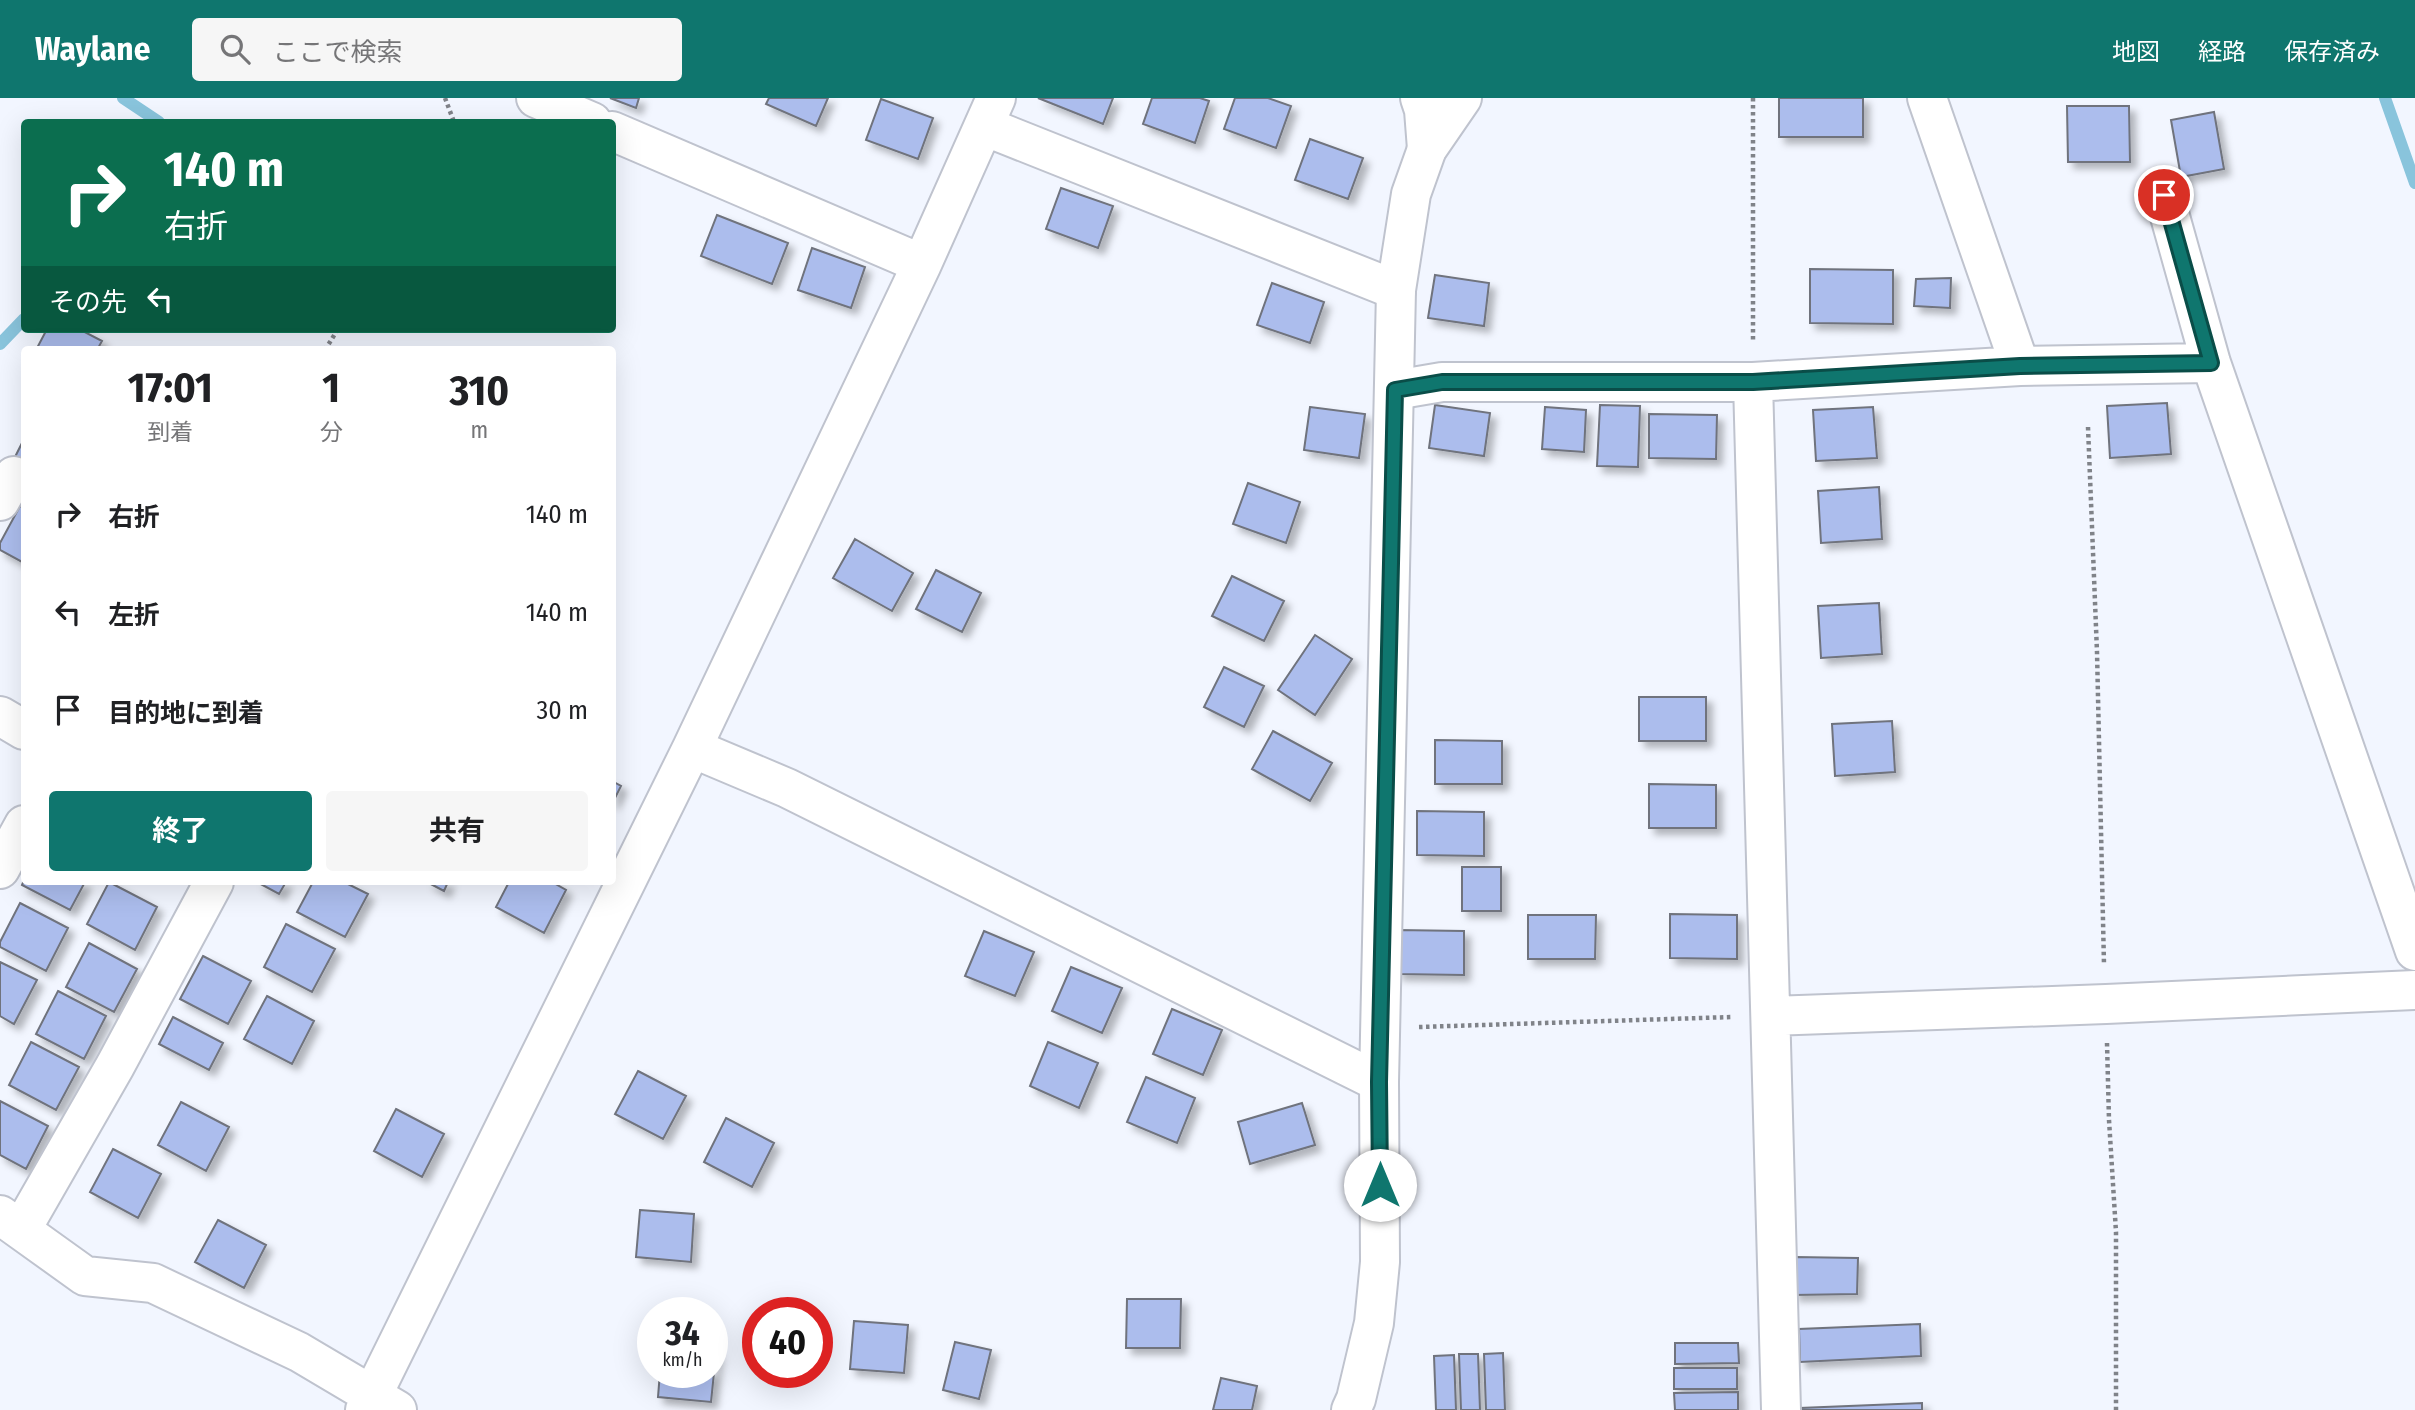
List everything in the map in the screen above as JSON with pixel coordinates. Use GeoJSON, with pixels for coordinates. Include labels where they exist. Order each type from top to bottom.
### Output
{"type":"FeatureCollection","features":[{"type":"Feature","properties":{"kind":"street"},"geometry":{"type":"LineString","coordinates":[[536,98],[585,119]]}},
{"type":"Feature","properties":{"kind":"street"},"geometry":{"type":"LineString","coordinates":[[1420,98],[1424,110],[1427,149]]}},
{"type":"Feature","properties":{"kind":"street"},"geometry":{"type":"LineString","coordinates":[[1351,1410],[1374,1323],[1380,1262],[1379,1082],[1396,289],[1411,194],[1427,149],[1462,98]]}},
{"type":"Feature","properties":{"kind":"street"},"geometry":{"type":"LineString","coordinates":[[1927,98],[2020,366]]}},
{"type":"Feature","properties":{"kind":"street"},"geometry":{"type":"LineString","coordinates":[[212,885],[115,1066],[11,1223],[85,1276],[153,1283],[299,1352],[379,1405],[922,264],[990,112],[1396,289]]}},
{"type":"Feature","properties":{"kind":"street"},"geometry":{"type":"LineString","coordinates":[[616,133],[922,264]]}},
{"type":"Feature","properties":{"kind":"street"},"geometry":{"type":"LineString","coordinates":[[2164,195],[2211,363],[2415,951]]}},
{"type":"Feature","properties":{"kind":"street"},"geometry":{"type":"LineString","coordinates":[[1395,390],[1442,382],[1753,382],[2020,366],[2211,363]]}},
{"type":"Feature","properties":{"kind":"street"},"geometry":{"type":"LineString","coordinates":[[1753,382],[1772,1016],[1780,1410]]}},
{"type":"Feature","properties":{"kind":"street"},"geometry":{"type":"LineString","coordinates":[[0,501],[14,477],[21,480]]}},
{"type":"Feature","properties":{"kind":"street"},"geometry":{"type":"LineString","coordinates":[[0,716],[21,728]]}},
{"type":"Feature","properties":{"kind":"street"},"geometry":{"type":"LineString","coordinates":[[692,748],[800,794],[1379,1082]]}},
{"type":"Feature","properties":{"kind":"street"},"geometry":{"type":"LineString","coordinates":[[0,870],[21,831]]}},
{"type":"Feature","properties":{"kind":"street"},"geometry":{"type":"LineString","coordinates":[[1772,1016],[2415,990]]}},
{"type":"Feature","properties":{"kind":"path"},"geometry":{"type":"LineString","coordinates":[[446,98],[453,119]]}},
{"type":"Feature","properties":{"kind":"path"},"geometry":{"type":"LineString","coordinates":[[1753,98],[1753,382]]}},
{"type":"Feature","properties":{"kind":"path"},"geometry":{"type":"LineString","coordinates":[[2088,427],[2097,652],[2109,1120],[2116,1232],[2116,1410]]}},
{"type":"Feature","properties":{"kind":"path"},"geometry":{"type":"LineString","coordinates":[[1381,1028],[1772,1016]]}},
{"type":"Feature","properties":{"kind":"building"},"geometry":{"type":"Polygon","coordinates":[[[610,98],[639,98],[636,108],[610,98]]]}},
{"type":"Feature","properties":{"kind":"building"},"geometry":{"type":"Polygon","coordinates":[[[769,98],[828,98],[816,126],[766,104],[769,98]]]}},
{"type":"Feature","properties":{"kind":"building"},"geometry":{"type":"Polygon","coordinates":[[[1038,98],[1113,98],[1103,124],[1038,98]]]}},
{"type":"Feature","properties":{"kind":"building"},"geometry":{"type":"Polygon","coordinates":[[[1152,98],[1200,98],[1209,101],[1195,143],[1143,124],[1152,98]]]}},
{"type":"Feature","properties":{"kind":"building"},"geometry":{"type":"Polygon","coordinates":[[[1235,98],[1268,98],[1291,106],[1276,148],[1224,129],[1235,98]]]}},
{"type":"Feature","properties":{"kind":"building"},"geometry":{"type":"Polygon","coordinates":[[[1779,98],[1863,98],[1863,137],[1779,137],[1779,98]]]}},
{"type":"Feature","properties":{"kind":"building"},"geometry":{"type":"Polygon","coordinates":[[[881,99],[933,118],[918,159],[866,140],[881,99]]]}},
{"type":"Feature","properties":{"kind":"building"},"geometry":{"type":"Polygon","coordinates":[[[2067,106],[2129,106],[2130,162],[2068,162],[2067,106]]]}},
{"type":"Feature","properties":{"kind":"building"},"geometry":{"type":"Polygon","coordinates":[[[2214,112],[2224,169],[2181,177],[2171,120],[2214,112]]]}},
{"type":"Feature","properties":{"kind":"building"},"geometry":{"type":"Polygon","coordinates":[[[1310,139],[1363,158],[1348,199],[1295,180],[1310,139]]]}},
{"type":"Feature","properties":{"kind":"building"},"geometry":{"type":"Polygon","coordinates":[[[1061,188],[1113,206],[1098,248],[1046,229],[1061,188]]]}},
{"type":"Feature","properties":{"kind":"building"},"geometry":{"type":"Polygon","coordinates":[[[717,215],[788,243],[772,284],[701,256],[717,215]]]}},
{"type":"Feature","properties":{"kind":"building"},"geometry":{"type":"Polygon","coordinates":[[[812,248],[865,267],[851,308],[798,290],[812,248]]]}},
{"type":"Feature","properties":{"kind":"building"},"geometry":{"type":"Polygon","coordinates":[[[1810,269],[1893,270],[1893,324],[1810,323],[1810,269]]]}},
{"type":"Feature","properties":{"kind":"building"},"geometry":{"type":"Polygon","coordinates":[[[1435,275],[1489,283],[1484,326],[1428,318],[1435,275]]]}},
{"type":"Feature","properties":{"kind":"building"},"geometry":{"type":"Polygon","coordinates":[[[1951,278],[1950,308],[1914,306],[1916,279],[1951,278]]]}},
{"type":"Feature","properties":{"kind":"building"},"geometry":{"type":"Polygon","coordinates":[[[1272,283],[1324,302],[1310,343],[1257,325],[1272,283]]]}},
{"type":"Feature","properties":{"kind":"building"},"geometry":{"type":"Polygon","coordinates":[[[45,333],[87,333],[102,341],[99,346],[38,346],[45,333]]]}},
{"type":"Feature","properties":{"kind":"building"},"geometry":{"type":"Polygon","coordinates":[[[2167,403],[2171,454],[2110,458],[2107,406],[2167,403]]]}},
{"type":"Feature","properties":{"kind":"building"},"geometry":{"type":"Polygon","coordinates":[[[1435,405],[1490,413],[1484,456],[1429,448],[1435,405]]]}},
{"type":"Feature","properties":{"kind":"building"},"geometry":{"type":"Polygon","coordinates":[[[1600,405],[1640,406],[1638,467],[1597,466],[1600,405]]]}},
{"type":"Feature","properties":{"kind":"building"},"geometry":{"type":"Polygon","coordinates":[[[1310,407],[1365,414],[1359,458],[1304,450],[1310,407]]]}},
{"type":"Feature","properties":{"kind":"building"},"geometry":{"type":"Polygon","coordinates":[[[1545,407],[1586,410],[1584,452],[1542,449],[1545,407]]]}},
{"type":"Feature","properties":{"kind":"building"},"geometry":{"type":"Polygon","coordinates":[[[1873,407],[1877,458],[1816,461],[1813,410],[1873,407]]]}},
{"type":"Feature","properties":{"kind":"building"},"geometry":{"type":"Polygon","coordinates":[[[1649,414],[1717,415],[1716,459],[1649,458],[1649,414]]]}},
{"type":"Feature","properties":{"kind":"building"},"geometry":{"type":"Polygon","coordinates":[[[21,445],[21,461],[15,457],[21,445]]]}},
{"type":"Feature","properties":{"kind":"building"},"geometry":{"type":"Polygon","coordinates":[[[1248,483],[1300,502],[1286,543],[1233,524],[1248,483]]]}},
{"type":"Feature","properties":{"kind":"building"},"geometry":{"type":"Polygon","coordinates":[[[1879,487],[1882,539],[1821,543],[1818,491],[1879,487]]]}},
{"type":"Feature","properties":{"kind":"building"},"geometry":{"type":"Polygon","coordinates":[[[21,506],[21,561],[0,550],[0,543],[21,506]]]}},
{"type":"Feature","properties":{"kind":"building"},"geometry":{"type":"Polygon","coordinates":[[[855,539],[913,573],[892,611],[833,578],[855,539]]]}},
{"type":"Feature","properties":{"kind":"building"},"geometry":{"type":"Polygon","coordinates":[[[936,570],[981,593],[962,632],[916,609],[936,570]]]}},
{"type":"Feature","properties":{"kind":"building"},"geometry":{"type":"Polygon","coordinates":[[[1232,576],[1284,601],[1264,641],[1212,616],[1232,576]]]}},
{"type":"Feature","properties":{"kind":"building"},"geometry":{"type":"Polygon","coordinates":[[[1879,603],[1882,654],[1821,658],[1818,606],[1879,603]]]}},
{"type":"Feature","properties":{"kind":"building"},"geometry":{"type":"Polygon","coordinates":[[[1315,635],[1352,659],[1315,715],[1278,690],[1315,635]]]}},
{"type":"Feature","properties":{"kind":"building"},"geometry":{"type":"Polygon","coordinates":[[[1224,667],[1264,686],[1244,727],[1204,707],[1224,667]]]}},
{"type":"Feature","properties":{"kind":"building"},"geometry":{"type":"Polygon","coordinates":[[[1639,697],[1706,697],[1706,741],[1639,741],[1639,697]]]}},
{"type":"Feature","properties":{"kind":"building"},"geometry":{"type":"Polygon","coordinates":[[[1892,721],[1895,772],[1835,776],[1832,724],[1892,721]]]}},
{"type":"Feature","properties":{"kind":"building"},"geometry":{"type":"Polygon","coordinates":[[[1273,731],[1332,763],[1310,801],[1252,769],[1273,731]]]}},
{"type":"Feature","properties":{"kind":"building"},"geometry":{"type":"Polygon","coordinates":[[[1435,740],[1502,741],[1502,784],[1435,784],[1435,740]]]}},
{"type":"Feature","properties":{"kind":"building"},"geometry":{"type":"Polygon","coordinates":[[[616,783],[621,786],[616,796],[616,783]]]}},
{"type":"Feature","properties":{"kind":"building"},"geometry":{"type":"Polygon","coordinates":[[[1649,784],[1716,785],[1716,828],[1649,828],[1649,784]]]}},
{"type":"Feature","properties":{"kind":"building"},"geometry":{"type":"Polygon","coordinates":[[[1417,811],[1484,812],[1484,856],[1417,855],[1417,811]]]}},
{"type":"Feature","properties":{"kind":"building"},"geometry":{"type":"Polygon","coordinates":[[[1462,867],[1501,867],[1501,911],[1462,911],[1462,867]]]}},
{"type":"Feature","properties":{"kind":"building"},"geometry":{"type":"Polygon","coordinates":[[[22,885],[83,885],[70,910],[22,885]]]}},
{"type":"Feature","properties":{"kind":"building"},"geometry":{"type":"Polygon","coordinates":[[[107,885],[115,885],[157,907],[135,950],[87,924],[107,885]]]}},
{"type":"Feature","properties":{"kind":"building"},"geometry":{"type":"Polygon","coordinates":[[[262,885],[284,885],[279,894],[262,885]]]}},
{"type":"Feature","properties":{"kind":"building"},"geometry":{"type":"Polygon","coordinates":[[[311,885],[350,885],[368,894],[345,937],[297,912],[311,885]]]}},
{"type":"Feature","properties":{"kind":"building"},"geometry":{"type":"Polygon","coordinates":[[[433,885],[447,885],[444,891],[433,885]]]}},
{"type":"Feature","properties":{"kind":"building"},"geometry":{"type":"Polygon","coordinates":[[[507,885],[557,885],[566,890],[544,933],[496,907],[507,885]]]}},
{"type":"Feature","properties":{"kind":"building"},"geometry":{"type":"Polygon","coordinates":[[[20,903],[68,928],[46,971],[0,947],[20,903]]]}},
{"type":"Feature","properties":{"kind":"building"},"geometry":{"type":"Polygon","coordinates":[[[1670,914],[1737,915],[1737,959],[1670,958],[1670,914]]]}},
{"type":"Feature","properties":{"kind":"building"},"geometry":{"type":"Polygon","coordinates":[[[1528,915],[1596,915],[1595,959],[1528,959],[1528,915]]]}},
{"type":"Feature","properties":{"kind":"building"},"geometry":{"type":"Polygon","coordinates":[[[286,924],[335,949],[312,992],[264,967],[286,924]]]}},
{"type":"Feature","properties":{"kind":"building"},"geometry":{"type":"Polygon","coordinates":[[[1397,930],[1464,931],[1464,975],[1397,974],[1397,930]]]}},
{"type":"Feature","properties":{"kind":"building"},"geometry":{"type":"Polygon","coordinates":[[[984,931],[1034,952],[1015,996],[965,976],[984,931]]]}},
{"type":"Feature","properties":{"kind":"building"},"geometry":{"type":"Polygon","coordinates":[[[89,943],[137,969],[114,1012],[66,987],[89,943]]]}},
{"type":"Feature","properties":{"kind":"building"},"geometry":{"type":"Polygon","coordinates":[[[203,956],[251,981],[228,1024],[180,999],[203,956]]]}},
{"type":"Feature","properties":{"kind":"building"},"geometry":{"type":"Polygon","coordinates":[[[0,962],[37,980],[14,1024],[0,1016],[0,962]]]}},
{"type":"Feature","properties":{"kind":"building"},"geometry":{"type":"Polygon","coordinates":[[[1071,967],[1122,988],[1102,1033],[1052,1011],[1071,967]]]}},
{"type":"Feature","properties":{"kind":"building"},"geometry":{"type":"Polygon","coordinates":[[[58,991],[106,1016],[84,1059],[36,1034],[58,991]]]}},
{"type":"Feature","properties":{"kind":"building"},"geometry":{"type":"Polygon","coordinates":[[[267,996],[314,1021],[292,1064],[244,1039],[267,996]]]}},
{"type":"Feature","properties":{"kind":"building"},"geometry":{"type":"Polygon","coordinates":[[[1172,1009],[1222,1030],[1203,1075],[1153,1054],[1172,1009]]]}},
{"type":"Feature","properties":{"kind":"building"},"geometry":{"type":"Polygon","coordinates":[[[173,1017],[223,1043],[209,1070],[159,1044],[173,1017]]]}},
{"type":"Feature","properties":{"kind":"building"},"geometry":{"type":"Polygon","coordinates":[[[31,1042],[79,1067],[56,1110],[9,1085],[31,1042]]]}},
{"type":"Feature","properties":{"kind":"building"},"geometry":{"type":"Polygon","coordinates":[[[1048,1042],[1098,1063],[1079,1108],[1030,1086],[1048,1042]]]}},
{"type":"Feature","properties":{"kind":"building"},"geometry":{"type":"Polygon","coordinates":[[[638,1071],[686,1096],[663,1139],[615,1114],[638,1071]]]}},
{"type":"Feature","properties":{"kind":"building"},"geometry":{"type":"Polygon","coordinates":[[[1146,1077],[1195,1098],[1177,1143],[1127,1122],[1146,1077]]]}},
{"type":"Feature","properties":{"kind":"building"},"geometry":{"type":"Polygon","coordinates":[[[0,1101],[48,1126],[26,1169],[0,1155],[0,1101]]]}},
{"type":"Feature","properties":{"kind":"building"},"geometry":{"type":"Polygon","coordinates":[[[181,1102],[229,1127],[206,1171],[158,1145],[181,1102]]]}},
{"type":"Feature","properties":{"kind":"building"},"geometry":{"type":"Polygon","coordinates":[[[1302,1103],[1315,1145],[1250,1164],[1238,1122],[1302,1103]]]}},
{"type":"Feature","properties":{"kind":"building"},"geometry":{"type":"Polygon","coordinates":[[[396,1109],[444,1134],[422,1177],[374,1151],[396,1109]]]}},
{"type":"Feature","properties":{"kind":"building"},"geometry":{"type":"Polygon","coordinates":[[[726,1118],[774,1143],[752,1187],[704,1162],[726,1118]]]}},
{"type":"Feature","properties":{"kind":"building"},"geometry":{"type":"Polygon","coordinates":[[[113,1149],[161,1174],[138,1218],[90,1192],[113,1149]]]}},
{"type":"Feature","properties":{"kind":"building"},"geometry":{"type":"Polygon","coordinates":[[[640,1210],[694,1214],[691,1262],[636,1257],[640,1210]]]}},
{"type":"Feature","properties":{"kind":"building"},"geometry":{"type":"Polygon","coordinates":[[[218,1220],[266,1245],[244,1288],[195,1262],[218,1220]]]}},
{"type":"Feature","properties":{"kind":"building"},"geometry":{"type":"Polygon","coordinates":[[[1795,1257],[1858,1258],[1857,1294],[1793,1295],[1795,1257]]]}},
{"type":"Feature","properties":{"kind":"building"},"geometry":{"type":"Polygon","coordinates":[[[1127,1299],[1181,1299],[1180,1348],[1126,1348],[1127,1299]]]}},
{"type":"Feature","properties":{"kind":"building"},"geometry":{"type":"Polygon","coordinates":[[[854,1321],[908,1325],[904,1373],[850,1369],[854,1321]]]}},
{"type":"Feature","properties":{"kind":"building"},"geometry":{"type":"Polygon","coordinates":[[[1920,1324],[1921,1356],[1800,1362],[1799,1329],[1920,1324]]]}},
{"type":"Feature","properties":{"kind":"building"},"geometry":{"type":"Polygon","coordinates":[[[955,1342],[991,1350],[979,1399],[943,1390],[955,1342]]]}},
{"type":"Feature","properties":{"kind":"building"},"geometry":{"type":"Polygon","coordinates":[[[1675,1343],[1738,1343],[1739,1363],[1675,1364],[1675,1343]]]}},
{"type":"Feature","properties":{"kind":"building"},"geometry":{"type":"Polygon","coordinates":[[[1503,1353],[1505,1410],[1486,1410],[1484,1354],[1503,1353]]]}},
{"type":"Feature","properties":{"kind":"building"},"geometry":{"type":"Polygon","coordinates":[[[1459,1354],[1478,1354],[1480,1410],[1461,1410],[1459,1354]]]}},
{"type":"Feature","properties":{"kind":"building"},"geometry":{"type":"Polygon","coordinates":[[[1454,1355],[1456,1410],[1436,1410],[1434,1356],[1454,1355]]]}},
{"type":"Feature","properties":{"kind":"building"},"geometry":{"type":"Polygon","coordinates":[[[1674,1368],[1737,1368],[1737,1389],[1674,1389],[1674,1368]]]}},
{"type":"Feature","properties":{"kind":"building"},"geometry":{"type":"Polygon","coordinates":[[[1221,1378],[1257,1386],[1252,1410],[1213,1410],[1221,1378]]]}},
{"type":"Feature","properties":{"kind":"building"},"geometry":{"type":"Polygon","coordinates":[[[659,1388],[712,1388],[711,1402],[658,1397],[659,1388]]]}},
{"type":"Feature","properties":{"kind":"building"},"geometry":{"type":"Polygon","coordinates":[[[1738,1392],[1738,1410],[1675,1410],[1674,1393],[1738,1392]]]}},
{"type":"Feature","properties":{"kind":"building"},"geometry":{"type":"Polygon","coordinates":[[[1922,1403],[1922,1410],[1800,1410],[1800,1408],[1922,1403]]]}},
{"type":"Feature","properties":{"kind":"waterway"},"geometry":{"type":"LineString","coordinates":[[123,98],[154,119]]}},
{"type":"Feature","properties":{"kind":"waterway"},"geometry":{"type":"LineString","coordinates":[[2385,98],[2415,183]]}},
{"type":"Feature","properties":{"kind":"waterway"},"geometry":{"type":"LineString","coordinates":[[0,344],[21,322]]}},
{"type":"Feature","properties":{"kind":"route"},"geometry":{"type":"LineString","coordinates":[[1380,1185],[1379,1082],[1395,390],[1442,382],[1753,382],[2020,366],[2211,363],[2164,195]]}}]}
